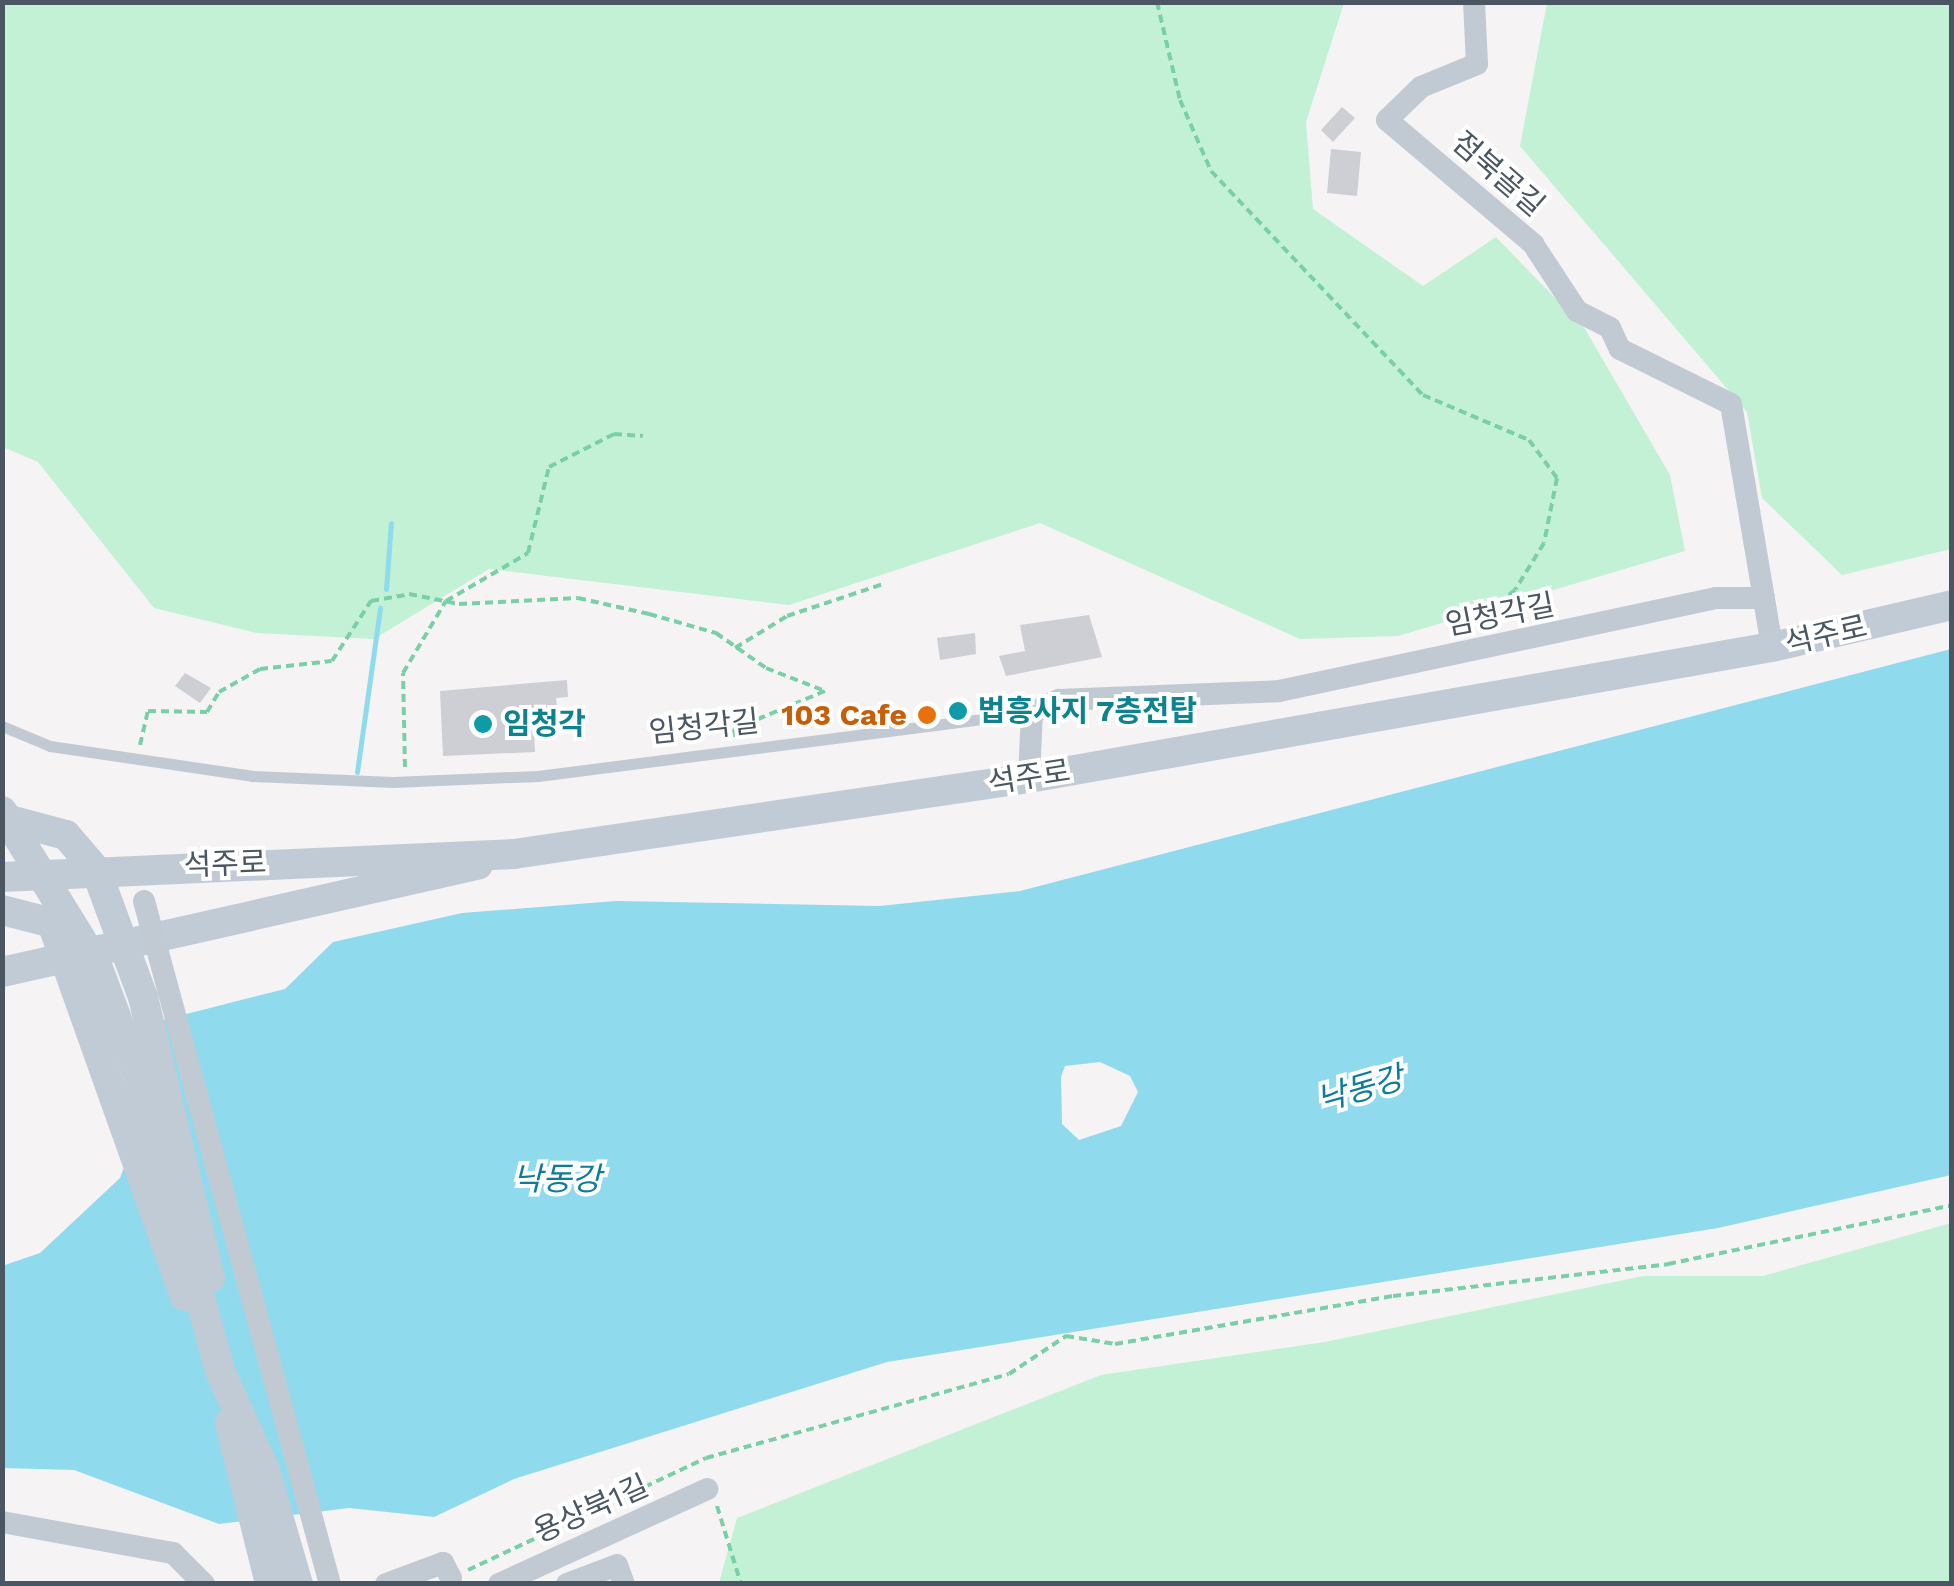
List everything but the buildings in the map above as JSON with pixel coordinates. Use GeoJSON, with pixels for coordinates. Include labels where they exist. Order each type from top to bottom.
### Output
{"type":"FeatureCollection","features":[{"type":"Feature","properties":{"kind":"street","name":"점북골길"},"geometry":{"type":"LineString","coordinates":[[1474,2],[1477,64],[1421,87],[1387,120],[1533,244],[1577,311],[1610,328],[1620,349],[1731,404],[1772,648]]}},
{"type":"Feature","properties":{"kind":"street","name":"임청각길"},"geometry":{"type":"LineString","coordinates":[[1032,713],[1060,700],[1279,691],[1716,598],[1764,598]]}},
{"type":"Feature","properties":{"kind":"street","name":"석주로"},"geometry":{"type":"LineString","coordinates":[[96,870],[514,854],[1029,778],[1772,648],[1952,605]]}},
{"type":"Feature","properties":{"kind":"street"},"geometry":{"type":"LineString","coordinates":[[1029,778],[1032,713]]}},
{"type":"Feature","properties":{"kind":"street"},"geometry":{"type":"LineString","coordinates":[[2,810],[96,964],[139,1078],[220,1371],[270,1584]]}},
{"type":"Feature","properties":{"kind":"street"},"geometry":{"type":"LineString","coordinates":[[2,818],[51,825],[96,870],[143,997],[206,1240],[220,1371]]}},
{"type":"Feature","properties":{"kind":"street"},"geometry":{"type":"LineString","coordinates":[[2,972],[180,939],[514,854]]}},
{"type":"Feature","properties":{"kind":"street"},"geometry":{"type":"LineString","coordinates":[[2,877],[96,870]]}},
{"type":"Feature","properties":{"kind":"street"},"geometry":{"type":"LineString","coordinates":[[2,897],[96,870]]}},
{"type":"Feature","properties":{"kind":"street"},"geometry":{"type":"LineString","coordinates":[[144,892],[330,1584]]}},
{"type":"Feature","properties":{"kind":"street"},"geometry":{"type":"LineString","coordinates":[[2,910],[52,923],[163,1250],[264,1468],[298,1584]]}},
{"type":"Feature","properties":{"kind":"street","name":"용상북1길"},"geometry":{"type":"LineString","coordinates":[[500,1584],[707,1489]]}},
{"type":"Feature","properties":{"kind":"street"},"geometry":{"type":"LineString","coordinates":[[2,1522],[173,1553],[204,1584]]}},
{"type":"Feature","properties":{"kind":"street"},"geometry":{"type":"LineString","coordinates":[[571,1580],[589,1542]]}},
{"type":"Feature","properties":{"kind":"street"},"geometry":{"type":"LineString","coordinates":[[386,1584],[443,1563],[451,1578]]}},
{"type":"Feature","properties":{"kind":"street"},"geometry":{"type":"LineString","coordinates":[[571,1580],[620,1574]]}},
{"type":"Feature","properties":{"kind":"lane","name":"임청각길"},"geometry":{"type":"LineString","coordinates":[[2,726],[50,746],[252,776],[406,781],[738,754],[1032,713]]}},
{"type":"Feature","properties":{"kind":"path"},"geometry":{"type":"LineString","coordinates":[[1156,2],[1192,135],[1222,184],[1423,395],[1530,440],[1558,478],[1544,544],[1515,590],[1463,630],[1455,656]]}},
{"type":"Feature","properties":{"kind":"path"},"geometry":{"type":"LineString","coordinates":[[406,781],[403,673],[446,601],[528,553],[528,525],[549,467],[614,434],[643,436]]}},
{"type":"Feature","properties":{"kind":"path"},"geometry":{"type":"LineString","coordinates":[[735,648],[787,616],[883,584]]}},
{"type":"Feature","properties":{"kind":"path"},"geometry":{"type":"LineString","coordinates":[[140,760],[148,711],[207,712],[219,692],[260,669],[332,661],[372,601],[578,598],[716,632],[735,648],[825,691],[734,729],[738,754]]}},
{"type":"Feature","properties":{"kind":"path"},"geometry":{"type":"LineString","coordinates":[[451,1578],[706,1458],[1009,1374],[1066,1336],[1114,1344],[1393,1296],[1668,1264],[1952,1206]]}},
{"type":"Feature","properties":{"kind":"path"},"geometry":{"type":"LineString","coordinates":[[707,1489],[741,1584]]}},
{"type":"Feature","properties":{"kind":"green space"},"geometry":{"type":"Polygon","coordinates":[[[2,3],[1344,3],[1306,122],[1313,209],[1423,286],[1496,237],[1585,329],[1670,475],[1685,551],[1398,636],[1300,639],[1040,523],[789,605],[489,569],[374,639],[257,633],[154,608],[38,462],[3,447],[2,3]]]}},
{"type":"Feature","properties":{"kind":"green space"},"geometry":{"type":"Polygon","coordinates":[[[1547,3],[1951,3],[1951,549],[1842,575],[1762,498],[1747,412],[1520,146],[1547,3]]]}},
{"type":"Feature","properties":{"kind":"green space"},"geometry":{"type":"Polygon","coordinates":[[[1951,1223],[1951,1583],[719,1583],[737,1518],[1101,1375],[1325,1342],[1643,1276],[1763,1276],[1951,1223]]]}},
{"type":"Feature","properties":{"kind":"water","name":"낙동강"},"geometry":{"type":"Polygon","coordinates":[[[1951,649],[1951,1175],[1718,1228],[887,1362],[514,1479],[434,1517],[349,1508],[219,1524],[74,1470],[3,1468],[2,1266],[40,1253],[120,1178],[132,1147],[135,1027],[285,989],[333,942],[462,913],[616,901],[880,906],[1020,891],[1951,649]],[[1100,1062],[1065,1066],[1061,1077],[1062,1124],[1079,1140],[1121,1126],[1138,1092],[1130,1076],[1100,1062]]]}},
{"type":"Feature","properties":{"kind":"waterway"},"geometry":{"type":"LineString","coordinates":[[386,589],[391,523]]}},
{"type":"Feature","properties":{"kind":"waterway"},"geometry":{"type":"LineString","coordinates":[[357,772],[380,608]]}},
{"type":"Feature","properties":{"kind":"place","name":"법흥사지 7층전탑"},"geometry":{"type":"Point","coordinates":[958,711]}},
{"type":"Feature","properties":{"kind":"place","name":"103 Cafe"},"geometry":{"type":"Point","coordinates":[927,715]}},
{"type":"Feature","properties":{"kind":"place","name":"임청각"},"geometry":{"type":"Point","coordinates":[483,724]}}]}
